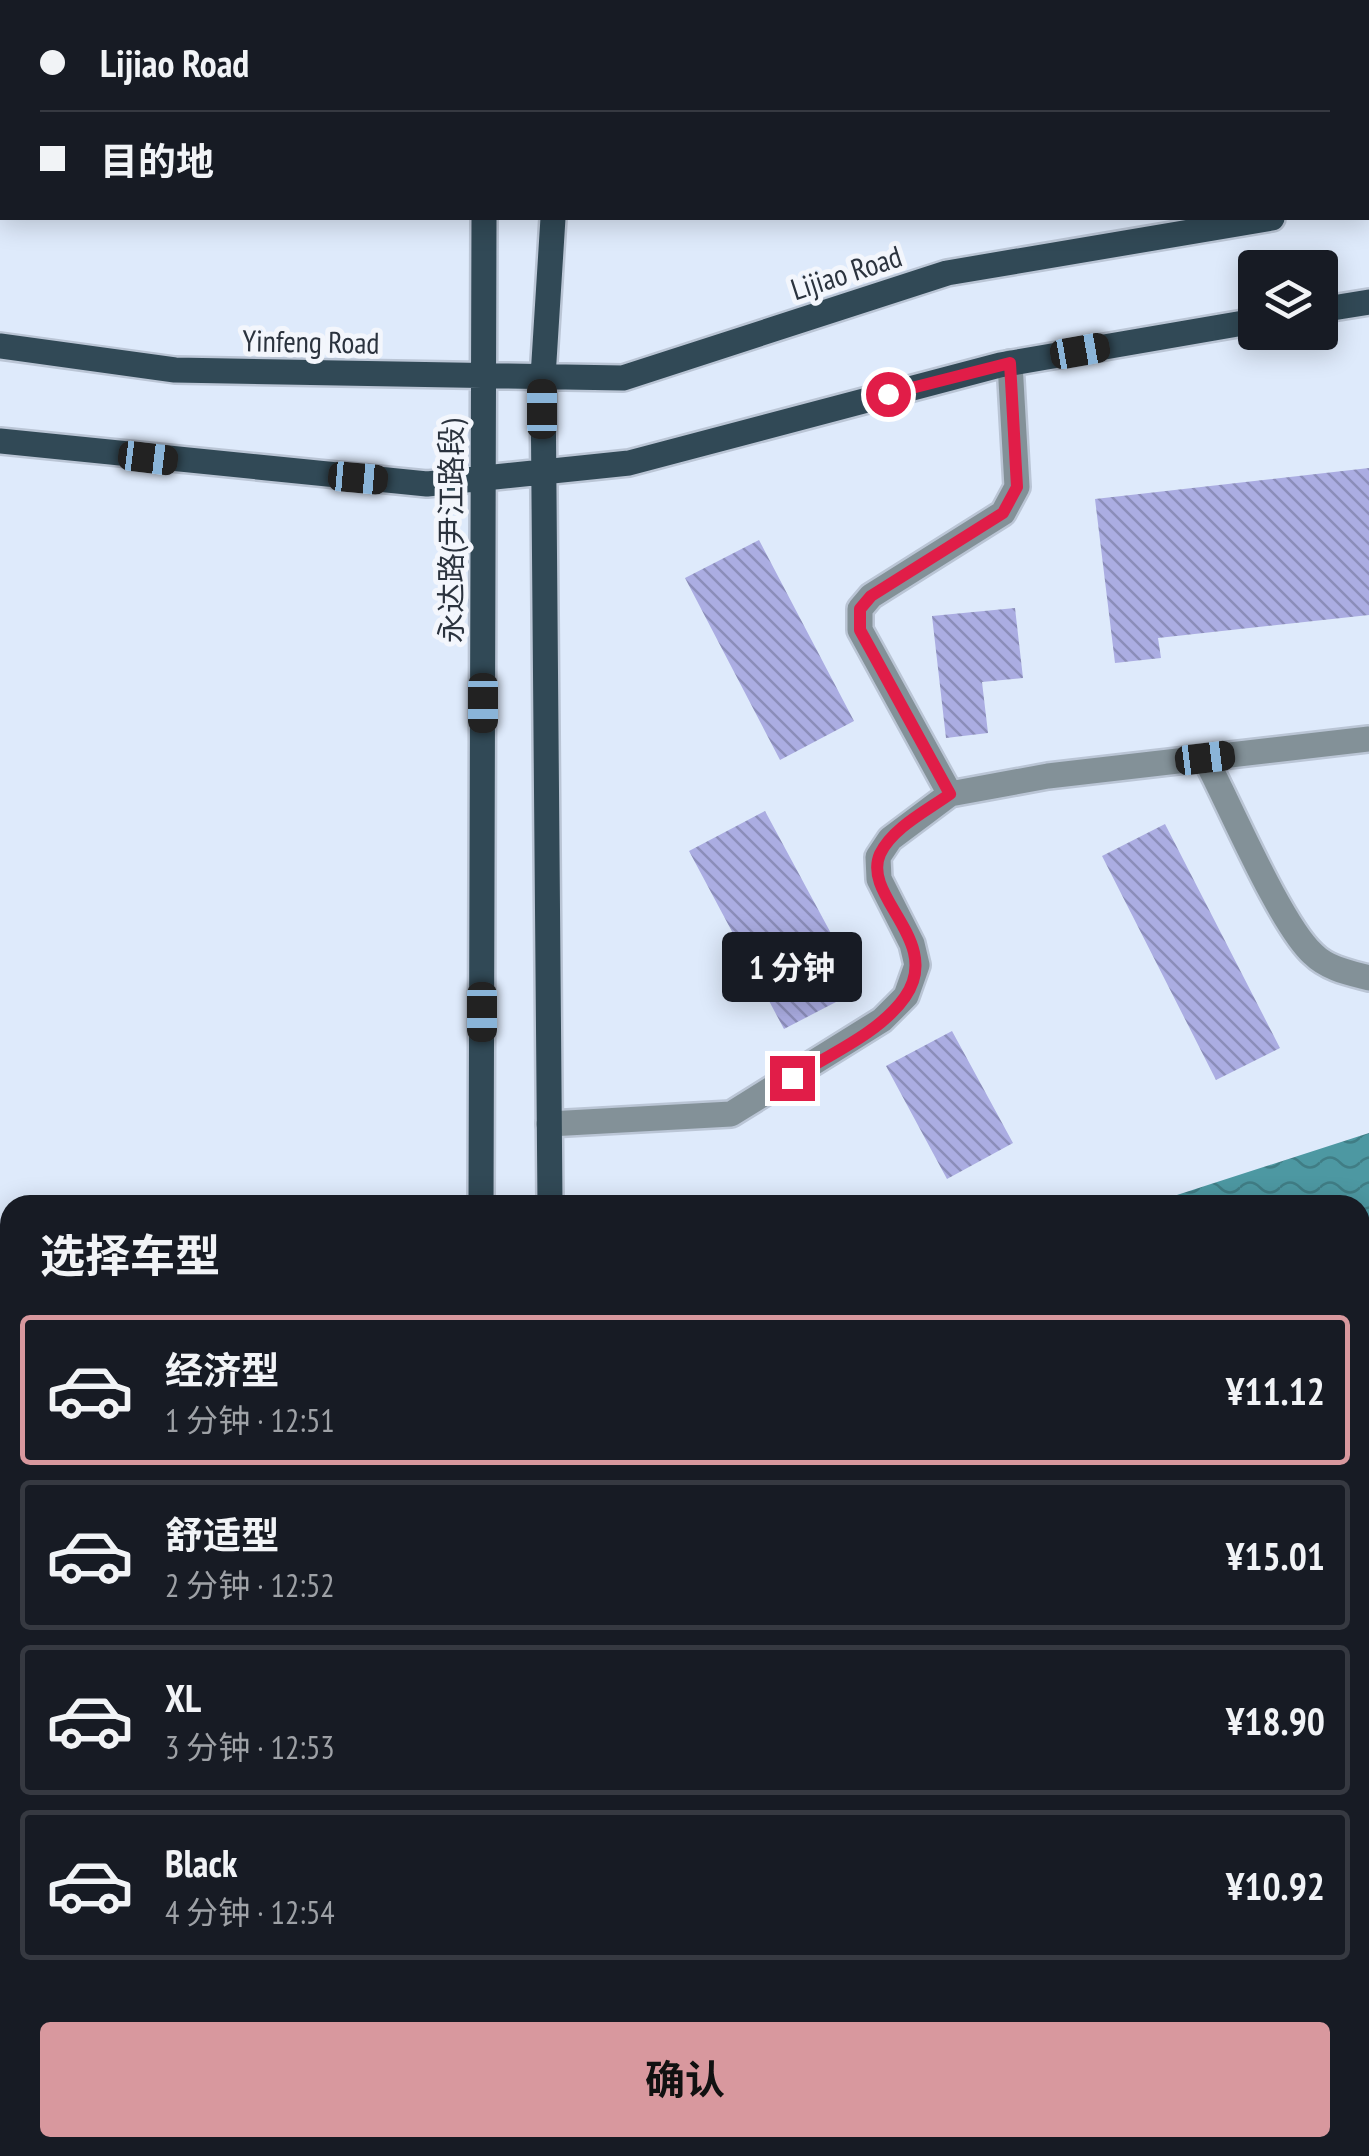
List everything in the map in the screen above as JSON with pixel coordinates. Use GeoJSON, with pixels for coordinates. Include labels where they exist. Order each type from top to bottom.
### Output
{"type":"FeatureCollection","features":[{"type":"Feature","properties":{"kind":"main road","name":"永达路(尹江路段)"},"geometry":{"type":"LineString","coordinates":[[481,1195],[484,220]]}},
{"type":"Feature","properties":{"kind":"main road"},"geometry":{"type":"LineString","coordinates":[[550,1195],[542,377],[553,220]]}},
{"type":"Feature","properties":{"kind":"main road","name":"Lijiao Road"},"geometry":{"type":"LineString","coordinates":[[623,378],[947,273],[1260,220]]}},
{"type":"Feature","properties":{"kind":"main road"},"geometry":{"type":"LineString","coordinates":[[1338,307],[1369,302]]}},
{"type":"Feature","properties":{"kind":"main road"},"geometry":{"type":"LineString","coordinates":[[0,442],[426,484],[629,463],[1010,363],[1238,324]]}},
{"type":"Feature","properties":{"kind":"main road","name":"Yinfeng Road"},"geometry":{"type":"LineString","coordinates":[[0,346],[176,370],[623,378]]}},
{"type":"Feature","properties":{"kind":"street"},"geometry":{"type":"LineString","coordinates":[[950,794],[860,630],[860,609],[871,596],[1003,513],[1017,487],[1010,363]]}},
{"type":"Feature","properties":{"kind":"street"},"geometry":{"type":"LineString","coordinates":[[549,1124],[731,1114],[882,1020],[906,996],[917,965],[912,944],[879,878],[878,857],[890,839],[950,794],[1369,739]]}},
{"type":"Feature","properties":{"kind":"street"},"geometry":{"type":"LineString","coordinates":[[1205,758],[1303,942],[1312,954],[1337,970],[1369,978]]}},
{"type":"Feature","properties":{"kind":"water"},"geometry":{"type":"Polygon","coordinates":[[[1369,1133],[1369,1195],[1177,1195],[1369,1133]]]}},
{"type":"Feature","properties":{"kind":"building"},"geometry":{"type":"Polygon","coordinates":[[[1369,468],[1369,615],[1158,638],[1161,658],[1115,663],[1095,499],[1369,468]]]}},
{"type":"Feature","properties":{"kind":"building"},"geometry":{"type":"Polygon","coordinates":[[[759,540],[854,721],[780,760],[685,578],[759,540]]]}},
{"type":"Feature","properties":{"kind":"building"},"geometry":{"type":"Polygon","coordinates":[[[1015,608],[1023,678],[982,682],[988,733],[946,738],[932,616],[1015,608]]]}},
{"type":"Feature","properties":{"kind":"building"},"geometry":{"type":"Polygon","coordinates":[[[765,811],[861,989],[784,1029],[689,851],[765,811]]]}},
{"type":"Feature","properties":{"kind":"building"},"geometry":{"type":"Polygon","coordinates":[[[1165,824],[1280,1048],[1216,1080],[1102,856],[1165,824]]]}},
{"type":"Feature","properties":{"kind":"building"},"geometry":{"type":"Polygon","coordinates":[[[952,1031],[1013,1143],[947,1179],[886,1066],[952,1031]]]}},
{"type":"Feature","properties":{"kind":"route"},"geometry":{"type":"LineString","coordinates":[[792,1078],[882,1020],[906,996],[917,965],[912,944],[879,878],[878,857],[890,839],[950,794],[860,630],[860,609],[889,584],[980,531],[1003,513],[1017,487],[1010,363],[888,394]]}}]}
